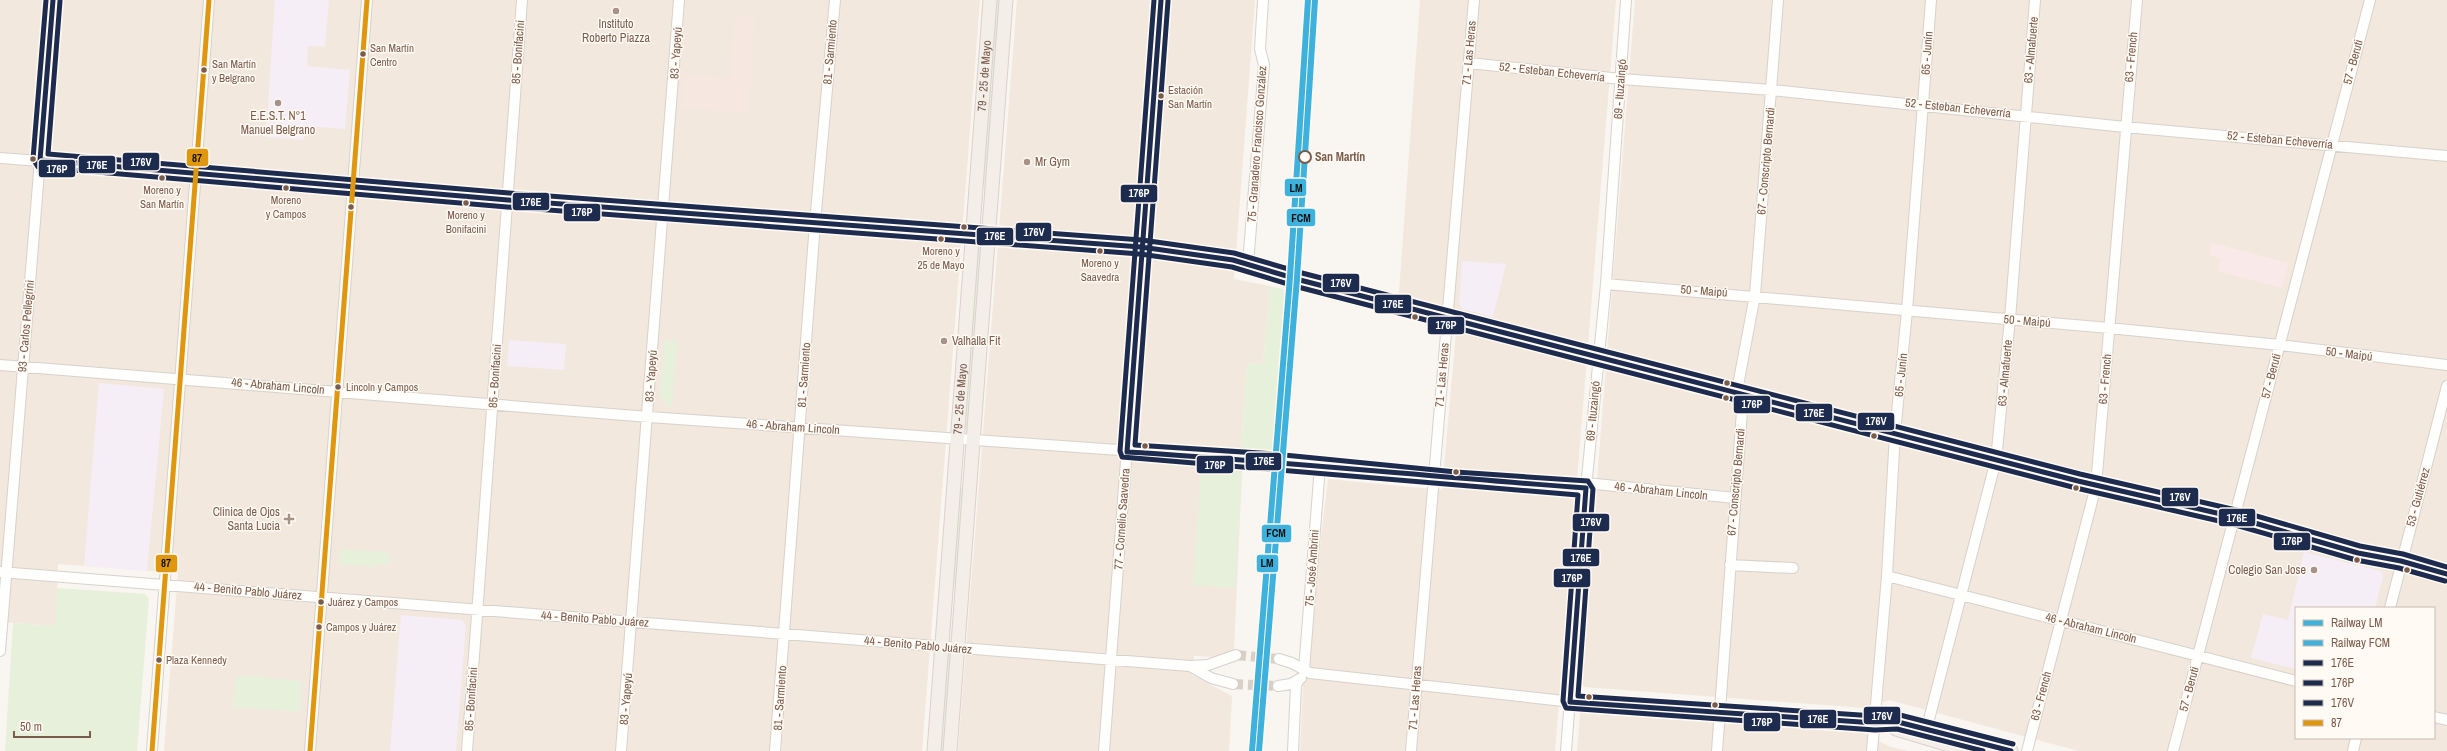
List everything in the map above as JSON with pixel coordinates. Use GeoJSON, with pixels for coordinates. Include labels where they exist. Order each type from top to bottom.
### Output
{"type":"FeatureCollection","features":[{"type":"Feature","properties":{"kind":"main road","name":"79 - 25 de Mayo"},"geometry":{"type":"LineString","coordinates":[[934,751],[990,0]]}},
{"type":"Feature","properties":{"kind":"main road","name":"79 - 25 de Mayo"},"geometry":{"type":"LineString","coordinates":[[950,751],[1006,0]]}},
{"type":"Feature","properties":{"kind":"main road"},"geometry":{"type":"LineString","coordinates":[[1875,723],[1898,722],[1969,751]]}},
{"type":"Feature","properties":{"kind":"main road"},"geometry":{"type":"LineString","coordinates":[[1926,733],[2012,751]]}},
{"type":"Feature","properties":{"kind":"street","name":"93 - Carlos Pellegrini"},"geometry":{"type":"LineString","coordinates":[[0,651],[3,572],[53,0]]}},
{"type":"Feature","properties":{"kind":"street"},"geometry":{"type":"LineString","coordinates":[[152,751],[163,584],[209,0]]}},
{"type":"Feature","properties":{"kind":"street"},"geometry":{"type":"LineString","coordinates":[[310,751],[368,0]]}},
{"type":"Feature","properties":{"kind":"street","name":"85 - Bonifacini"},"geometry":{"type":"LineString","coordinates":[[467,751],[522,0]]}},
{"type":"Feature","properties":{"kind":"street","name":"83 - Yapeyú"},"geometry":{"type":"LineString","coordinates":[[621,751],[649,417],[679,0]]}},
{"type":"Feature","properties":{"kind":"street","name":"81 - Sarmiento"},"geometry":{"type":"LineString","coordinates":[[776,751],[815,223],[835,0]]}},
{"type":"Feature","properties":{"kind":"street","name":"77 - Cornelio Saavedra"},"geometry":{"type":"LineString","coordinates":[[1104,751],[1112,660],[1141,247],[1161,0]]}},
{"type":"Feature","properties":{"kind":"street","name":"75 - Granadero Francisco González"},"geometry":{"type":"LineString","coordinates":[[1248,264],[1264,65],[1260,49],[1263,0]]}},
{"type":"Feature","properties":{"kind":"street","name":"71 - Las Heras"},"geometry":{"type":"LineString","coordinates":[[1412,751],[1433,477],[1474,0]]}},
{"type":"Feature","properties":{"kind":"street","name":"69 - Ituzaingó"},"geometry":{"type":"LineString","coordinates":[[1566,751],[1586,486],[1606,284],[1626,0]]}},
{"type":"Feature","properties":{"kind":"street","name":"67 - Conscripto Bernardi"},"geometry":{"type":"LineString","coordinates":[[1717,751],[1742,411],[1739,380],[1756,295],[1778,0]]}},
{"type":"Feature","properties":{"kind":"street","name":"65 - Junín"},"geometry":{"type":"LineString","coordinates":[[1872,751],[1887,576],[1895,433],[1907,311],[1931,0]]}},
{"type":"Feature","properties":{"kind":"street","name":"63 - Almafuerte"},"geometry":{"type":"LineString","coordinates":[[1926,733],[1996,460],[2010,319],[2035,0]]}},
{"type":"Feature","properties":{"kind":"street","name":"63 - French"},"geometry":{"type":"LineString","coordinates":[[2027,751],[2096,486],[2125,127],[2137,0]]}},
{"type":"Feature","properties":{"kind":"street","name":"57 - Beruti"},"geometry":{"type":"LineString","coordinates":[[2173,751],[2370,0]]}},
{"type":"Feature","properties":{"kind":"street","name":"52 - Esteban Echeverría"},"geometry":{"type":"LineString","coordinates":[[1469,62],[1621,80],[1772,90],[2026,115],[2125,127],[2447,156]]}},
{"type":"Feature","properties":{"kind":"street"},"geometry":{"type":"LineString","coordinates":[[0,158],[40,160],[124,169],[196,172],[312,182],[353,188],[663,212],[989,234],[1141,247],[1248,264],[1300,280],[1447,319],[1895,433],[2096,486],[2234,517],[2358,553],[2401,561],[2447,574]]}},
{"type":"Feature","properties":{"kind":"street","name":"50 - Maipú"},"geometry":{"type":"LineString","coordinates":[[1606,284],[1756,295],[1907,311],[2109,328],[2280,345],[2447,365]]}},
{"type":"Feature","properties":{"kind":"street","name":"46 - Abraham Lincoln"},"geometry":{"type":"LineString","coordinates":[[0,365],[179,378],[649,417],[1320,466],[1433,477],[1586,486],[1735,498]]}},
{"type":"Feature","properties":{"kind":"street","name":"53 - Gutiérrez"},"geometry":{"type":"LineString","coordinates":[[2390,607],[2447,386]]}},
{"type":"Feature","properties":{"kind":"street","name":"75 - José Ambrini"},"geometry":{"type":"LineString","coordinates":[[1307,672],[1320,466]]}},
{"type":"Feature","properties":{"kind":"street"},"geometry":{"type":"LineString","coordinates":[[1730,565],[1793,568]]}},
{"type":"Feature","properties":{"kind":"street","name":"44 - Benito Pablo Juárez"},"geometry":{"type":"LineString","coordinates":[[3,572],[785,634],[942,648],[1190,666],[1208,665],[1236,655]]}},
{"type":"Feature","properties":{"kind":"street","name":"46 - Abraham Lincoln"},"geometry":{"type":"LineString","coordinates":[[1887,576],[1962,594],[2295,681]]}},
{"type":"Feature","properties":{"kind":"street"},"geometry":{"type":"LineString","coordinates":[[1279,659],[1292,663],[1307,672],[1570,702],[1719,714],[1875,723]]}},
{"type":"Feature","properties":{"kind":"street","name":"44 - Benito Pablo Juárez"},"geometry":{"type":"LineString","coordinates":[[1190,666],[1211,678],[1233,684]]}},
{"type":"Feature","properties":{"kind":"street"},"geometry":{"type":"LineString","coordinates":[[1293,751],[1296,685],[1307,672]]}},
{"type":"Feature","properties":{"kind":"street"},"geometry":{"type":"LineString","coordinates":[[1278,686],[1299,680]]}},
{"type":"Feature","properties":{"kind":"street"},"geometry":{"type":"LineString","coordinates":[[2435,717],[2447,720]]}},
{"type":"Feature","properties":{"kind":"street"},"geometry":{"type":"LineString","coordinates":[[2353,751],[2356,739]]}},
{"type":"Feature","properties":{"kind":"shaded area"},"geometry":{"type":"Polygon","coordinates":[[[0,0],[980,0],[922,751],[164,751],[178,573],[58,564],[56,626],[0,622],[0,0]]]}},
{"type":"Feature","properties":{"kind":"shaded area"},"geometry":{"type":"Polygon","coordinates":[[[275,0],[329,0],[325,47],[308,46],[307,66],[350,70],[345,129],[306,126],[304,140],[266,137],[275,0]]]}},
{"type":"Feature","properties":{"kind":"shaded area"},"geometry":{"type":"Polygon","coordinates":[[[1017,0],[1255,0],[1234,279],[1270,286],[1263,364],[1247,363],[1241,451],[1242,472],[1234,650],[1216,657],[1194,656],[1192,675],[1232,696],[1229,751],[958,751],[1017,0]]]}},
{"type":"Feature","properties":{"kind":"shaded area"},"geometry":{"type":"Polygon","coordinates":[[[1420,0],[1616,0],[1555,751],[1300,751],[1303,686],[1328,479],[1442,490],[1458,310],[1399,293],[1420,0]]]}},
{"type":"Feature","properties":{"kind":"shaded area"},"geometry":{"type":"Polygon","coordinates":[[[1635,0],[2447,0],[2447,751],[2079,751],[1889,700],[1865,708],[1584,687],[1581,682],[1635,0]]]}},
{"type":"Feature","properties":{"kind":"shaded area"},"geometry":{"type":"Polygon","coordinates":[[[735,17],[755,18],[748,113],[682,108],[684,75],[731,79],[735,17]]]}},
{"type":"Feature","properties":{"kind":"shaded area"},"geometry":{"type":"Polygon","coordinates":[[[2212,243],[2289,263],[2282,288],[2217,271],[2221,258],[2209,255],[2212,243]]]}},
{"type":"Feature","properties":{"kind":"shaded area"},"geometry":{"type":"Polygon","coordinates":[[[1462,261],[1506,264],[1493,317],[1462,309],[1459,304],[1462,261]]]}},
{"type":"Feature","properties":{"kind":"shaded area"},"geometry":{"type":"Polygon","coordinates":[[[509,340],[566,344],[564,370],[507,366],[509,340]]]}},
{"type":"Feature","properties":{"kind":"shaded area"},"geometry":{"type":"Polygon","coordinates":[[[99,383],[164,389],[147,571],[84,566],[99,383]]]}},
{"type":"Feature","properties":{"kind":"shaded area"},"geometry":{"type":"Polygon","coordinates":[[[2304,552],[2381,571],[2383,576],[2375,607],[2295,607],[2295,669],[2251,658],[2263,614],[2288,620],[2304,552]]]}},
{"type":"Feature","properties":{"kind":"shaded area"},"geometry":{"type":"Polygon","coordinates":[[[401,615],[462,620],[466,625],[456,751],[390,751],[401,615]]]}},
{"type":"Feature","properties":{"kind":"shaded area"},"geometry":{"type":"Polygon","coordinates":[[[1580,713],[1863,733],[1891,747],[1908,751],[1577,751],[1580,713]]]}},
{"type":"Feature","properties":{"kind":"green space"},"geometry":{"type":"Polygon","coordinates":[[[996,0],[1000,0],[985,195],[983,182],[996,0]]]}},
{"type":"Feature","properties":{"kind":"green space"},"geometry":{"type":"Polygon","coordinates":[[[979,240],[982,241],[967,429],[964,428],[979,240]]]}},
{"type":"Feature","properties":{"kind":"green space"},"geometry":{"type":"Polygon","coordinates":[[[1270,286],[1286,290],[1272,454],[1241,451],[1247,363],[1263,364],[1270,286]]]}},
{"type":"Feature","properties":{"kind":"green space"},"geometry":{"type":"Polygon","coordinates":[[[664,340],[677,341],[672,407],[669,407],[660,395],[664,340]]]}},
{"type":"Feature","properties":{"kind":"green space"},"geometry":{"type":"Polygon","coordinates":[[[1201,469],[1242,472],[1235,588],[1193,585],[1201,469]]]}},
{"type":"Feature","properties":{"kind":"green space"},"geometry":{"type":"Polygon","coordinates":[[[960,482],[963,496],[952,634],[955,589],[953,573],[960,482]]]}},
{"type":"Feature","properties":{"kind":"green space"},"geometry":{"type":"Polygon","coordinates":[[[340,549],[390,553],[389,565],[377,564],[376,567],[338,564],[340,549]]]}},
{"type":"Feature","properties":{"kind":"green space","name":"Plaza Kennedy"},"geometry":{"type":"Polygon","coordinates":[[[57,588],[145,594],[149,599],[137,751],[5,751],[13,623],[55,626],[57,588]]]}},
{"type":"Feature","properties":{"kind":"green space"},"geometry":{"type":"Polygon","coordinates":[[[950,652],[944,751],[940,751],[947,653],[950,652]]]}},
{"type":"Feature","properties":{"kind":"green space"},"geometry":{"type":"Polygon","coordinates":[[[236,675],[302,681],[300,712],[233,707],[236,675]]]}},
{"type":"Feature","properties":{"kind":"tunnel"},"geometry":{"type":"LineString","coordinates":[[1236,655],[1279,659]]}},
{"type":"Feature","properties":{"kind":"tunnel"},"geometry":{"type":"LineString","coordinates":[[1233,684],[1278,686]]}},
{"type":"Feature","properties":{"kind":"rail line","name":"LM"},"geometry":{"type":"LineString","coordinates":[[1252,751],[1290,277],[1308,0]]}},
{"type":"Feature","properties":{"kind":"rail line","name":"FCM"},"geometry":{"type":"LineString","coordinates":[[1259,751],[1297,278],[1315,0]]}},
{"type":"Feature","properties":{"kind":"transit line","name":"176P"},"geometry":{"type":"LineString","coordinates":[[46,0],[33,159],[38,167],[507,207],[1140,254],[1232,267],[1298,287],[2076,488],[2232,524],[2356,560],[2399,568],[2445,581]]}},
{"type":"Feature","properties":{"kind":"transit line","name":"176E"},"geometry":{"type":"LineString","coordinates":[[53,0],[40,160],[508,200],[1141,247],[1233,260],[1300,280],[2078,481],[2234,517],[2358,553],[2401,561],[2447,574]]}},
{"type":"Feature","properties":{"kind":"transit line","name":"87"},"geometry":{"type":"LineString","coordinates":[[152,751],[209,0]]}},
{"type":"Feature","properties":{"kind":"transit line","name":"87"},"geometry":{"type":"LineString","coordinates":[[310,751],[367,0]]}},
{"type":"Feature","properties":{"kind":"transit line","name":"176P"},"geometry":{"type":"LineString","coordinates":[[1154,0],[1120,451],[1122,457],[1578,495],[1563,701],[1566,708],[1875,730],[1897,729],[1983,751]]}},
{"type":"Feature","properties":{"kind":"transit line","name":"176E"},"geometry":{"type":"LineString","coordinates":[[1161,0],[1127,452],[1586,488],[1570,702],[1875,723],[1898,722],[2011,751]]}},
{"type":"Feature","properties":{"kind":"transit line","name":"176V"},"geometry":{"type":"LineString","coordinates":[[60,1],[48,154],[509,193],[1142,240],[1234,253],[1302,273],[2080,474],[2236,510],[2360,546],[2403,554],[2447,567]]}},
{"type":"Feature","properties":{"kind":"transit line","name":"176V"},"geometry":{"type":"LineString","coordinates":[[1168,1],[1135,445],[1274,454],[1456,472],[1588,481],[1593,489],[1578,696],[1875,716],[1900,715],[2013,744]]}},
{"type":"Feature","properties":{"kind":"place","name":"Instituto Roberto Piazza"},"geometry":{"type":"Point","coordinates":[616,11]}},
{"type":"Feature","properties":{"kind":"place","name":"San Martín Centro"},"geometry":{"type":"Point","coordinates":[363,54]}},
{"type":"Feature","properties":{"kind":"place","name":"San Martín y Belgrano"},"geometry":{"type":"Point","coordinates":[204,70]}},
{"type":"Feature","properties":{"kind":"place","name":"Estación San Martín"},"geometry":{"type":"Point","coordinates":[1161,96]}},
{"type":"Feature","properties":{"kind":"place","name":"E.E.S.T. N°1 Manuel Belgrano"},"geometry":{"type":"Point","coordinates":[278,103]}},
{"type":"Feature","properties":{"kind":"place","name":"San Martín"},"geometry":{"type":"Point","coordinates":[1305,157]}},
{"type":"Feature","properties":{"kind":"place","name":"Mr Gym"},"geometry":{"type":"Point","coordinates":[1027,162]}},
{"type":"Feature","properties":{"kind":"place","name":"Moreno y San Martín"},"geometry":{"type":"Point","coordinates":[162,178]}},
{"type":"Feature","properties":{"kind":"place","name":"Moreno y Campos"},"geometry":{"type":"Point","coordinates":[286,188]}},
{"type":"Feature","properties":{"kind":"place","name":"Moreno y Bonifacini"},"geometry":{"type":"Point","coordinates":[466,203]}},
{"type":"Feature","properties":{"kind":"place","name":"Moreno y 25 de Mayo"},"geometry":{"type":"Point","coordinates":[941,239]}},
{"type":"Feature","properties":{"kind":"place","name":"Moreno y Saavedra"},"geometry":{"type":"Point","coordinates":[1100,251]}},
{"type":"Feature","properties":{"kind":"place","name":"Valhalla Fit"},"geometry":{"type":"Point","coordinates":[944,341]}},
{"type":"Feature","properties":{"kind":"place","name":"Lincoln y Campos"},"geometry":{"type":"Point","coordinates":[338,387]}},
{"type":"Feature","properties":{"kind":"place","name":"Clinica de Ojos Santa Lucia"},"geometry":{"type":"Point","coordinates":[289,519]}},
{"type":"Feature","properties":{"kind":"place","name":"Colegio San Jose"},"geometry":{"type":"Point","coordinates":[2314,570]}},
{"type":"Feature","properties":{"kind":"place","name":"Juárez y Campos"},"geometry":{"type":"Point","coordinates":[321,602]}},
{"type":"Feature","properties":{"kind":"place","name":"Campos y Juárez"},"geometry":{"type":"Point","coordinates":[319,627]}},
{"type":"Feature","properties":{"kind":"place","name":"Plaza Kennedy"},"geometry":{"type":"Point","coordinates":[159,660]}}]}
